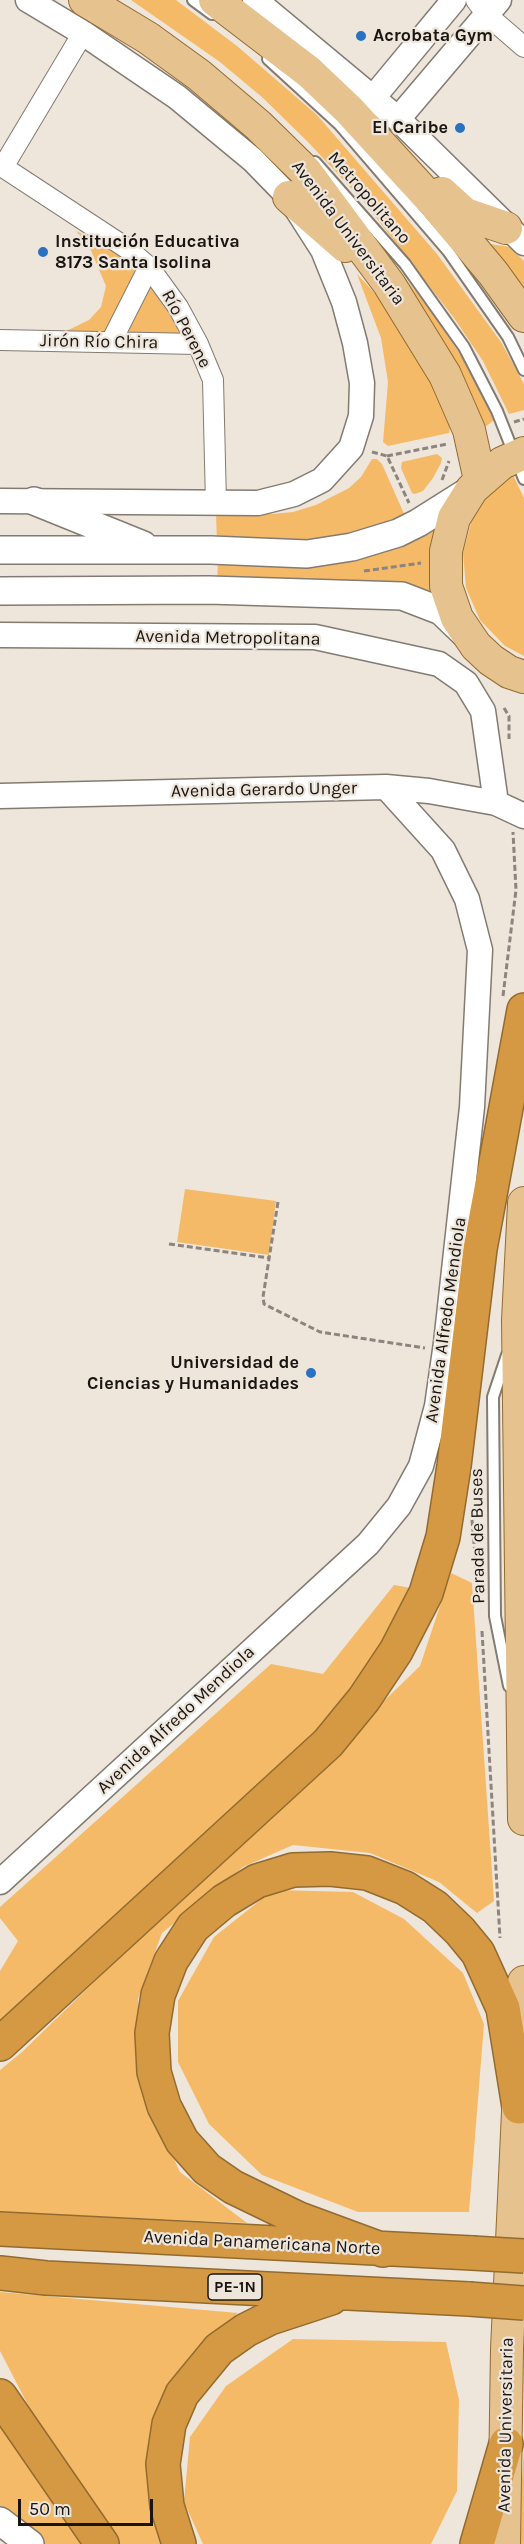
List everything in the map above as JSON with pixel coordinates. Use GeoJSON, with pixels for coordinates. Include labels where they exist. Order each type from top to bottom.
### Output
{"type":"FeatureCollection","features":[{"type":"Feature","properties":{"kind":"highway"},"geometry":{"type":"LineString","coordinates":[[0,2044],[328,1743],[364,1698],[396,1651],[426,1593],[443,1537],[454,1466],[480,1249],[524,1010]]}},
{"type":"Feature","properties":{"kind":"highway"},"geometry":{"type":"LineString","coordinates":[[446,1347],[471,1251],[488,1204]]}},
{"type":"Feature","properties":{"kind":"highway"},"geometry":{"type":"LineString","coordinates":[[383,2250],[299,2220],[233,2187],[207,2169],[182,2141],[164,2106],[154,2072],[152,2032],[158,1995],[171,1961],[193,1927],[224,1901],[257,1881],[293,1870],[330,1869],[367,1873],[405,1888],[435,1907],[460,1930],[478,1953],[502,2008],[519,2107]]}},
{"type":"Feature","properties":{"kind":"highway","name":"Avenida Panamericana Norte"},"geometry":{"type":"LineString","coordinates":[[0,2229],[524,2256]]}},
{"type":"Feature","properties":{"kind":"highway","name":"PE-1N"},"geometry":{"type":"LineString","coordinates":[[0,2273],[46,2278],[524,2303]]}},
{"type":"Feature","properties":{"kind":"highway"},"geometry":{"type":"LineString","coordinates":[[179,2544],[167,2506],[163,2464],[169,2424],[182,2394],[219,2349],[246,2330],[270,2318],[348,2292]]}},
{"type":"Feature","properties":{"kind":"highway"},"geometry":{"type":"LineString","coordinates":[[0,2396],[102,2544]]}},
{"type":"Feature","properties":{"kind":"highway"},"geometry":{"type":"LineString","coordinates":[[477,2544],[506,2444]]}},
{"type":"Feature","properties":{"kind":"main road","name":"Avenida Universitaria"},"geometry":{"type":"LineString","coordinates":[[85,0],[148,38],[198,75],[258,124],[306,172],[389,284],[449,383],[469,430],[476,485]]}},
{"type":"Feature","properties":{"kind":"main road"},"geometry":{"type":"LineString","coordinates":[[218,10],[309,72],[349,111],[436,205],[493,273],[524,316]]}},
{"type":"Feature","properties":{"kind":"main road"},"geometry":{"type":"LineString","coordinates":[[384,149],[418,171],[465,214],[515,236]]}},
{"type":"Feature","properties":{"kind":"main road"},"geometry":{"type":"LineString","coordinates":[[289,197],[389,284]]}},
{"type":"Feature","properties":{"kind":"main road"},"geometry":{"type":"LineString","coordinates":[[0,550],[155,550],[307,554],[352,547],[380,540],[408,528],[476,485],[521,462]]}},
{"type":"Feature","properties":{"kind":"main road"},"geometry":{"type":"LineString","coordinates":[[476,485],[454,518],[446,551],[446,585],[457,618],[476,646]]}},
{"type":"Feature","properties":{"kind":"main road"},"geometry":{"type":"LineString","coordinates":[[34,501],[155,550]]}},
{"type":"Feature","properties":{"kind":"main road"},"geometry":{"type":"LineString","coordinates":[[0,591],[210,590],[402,596],[441,611],[492,660],[519,679]]}},
{"type":"Feature","properties":{"kind":"main road"},"geometry":{"type":"LineString","coordinates":[[524,1203],[518,1320],[524,1819]]}},
{"type":"Feature","properties":{"kind":"main road","name":"Avenida Universitaria"},"geometry":{"type":"LineString","coordinates":[[504,2544],[507,2349],[524,1982]]}},
{"type":"Feature","properties":{"kind":"main road"},"geometry":{"type":"LineString","coordinates":[[0,2521],[30,2544]]}},
{"type":"Feature","properties":{"kind":"street","name":"Avenida Universitaria"},"geometry":{"type":"LineString","coordinates":[[28,0],[83,33],[177,97],[253,160],[289,197],[323,250],[344,302],[362,382],[362,450]]}},
{"type":"Feature","properties":{"kind":"street"},"geometry":{"type":"LineString","coordinates":[[255,0],[398,119],[515,236]]}},
{"type":"Feature","properties":{"kind":"street"},"geometry":{"type":"LineString","coordinates":[[372,99],[454,0]]}},
{"type":"Feature","properties":{"kind":"street"},"geometry":{"type":"LineString","coordinates":[[398,119],[487,5],[524,47]]}},
{"type":"Feature","properties":{"kind":"street"},"geometry":{"type":"LineString","coordinates":[[2,166],[83,33]]}},
{"type":"Feature","properties":{"kind":"street","name":"Río Perene"},"geometry":{"type":"LineString","coordinates":[[2,166],[128,249],[149,267],[178,307],[198,344],[213,380],[216,503]]}},
{"type":"Feature","properties":{"kind":"street"},"geometry":{"type":"LineString","coordinates":[[111,342],[149,267]]}},
{"type":"Feature","properties":{"kind":"street","name":"Jirón Río Chira"},"geometry":{"type":"LineString","coordinates":[[0,340],[198,344]]}},
{"type":"Feature","properties":{"kind":"street"},"geometry":{"type":"LineString","coordinates":[[0,501],[258,503],[294,494],[322,480],[362,450]]}},
{"type":"Feature","properties":{"kind":"street","name":"Avenida Metropolitana"},"geometry":{"type":"LineString","coordinates":[[0,635],[315,637],[439,664],[466,683],[483,711],[496,803]]}},
{"type":"Feature","properties":{"kind":"street","name":"Avenida Gerardo Unger"},"geometry":{"type":"LineString","coordinates":[[0,796],[386,787],[429,791],[496,803],[524,816]]}},
{"type":"Feature","properties":{"kind":"street","name":"Avenida Alfredo Mendiola"},"geometry":{"type":"LineString","coordinates":[[0,1882],[368,1544],[405,1496],[421,1466],[437,1406],[446,1347],[472,1107],[480,950],[467,899],[443,850],[386,787]]}},
{"type":"Feature","properties":{"kind":"lane"},"geometry":{"type":"LineString","coordinates":[[193,0],[218,10]]}},
{"type":"Feature","properties":{"kind":"lane","name":"Metropolitano"},"geometry":{"type":"LineString","coordinates":[[258,49],[339,124],[448,251],[507,337],[524,370]]}},
{"type":"Feature","properties":{"kind":"lane","name":"Metropolitano"},"geometry":{"type":"LineString","coordinates":[[310,156],[326,171],[405,264],[464,347],[521,462]]}},
{"type":"Feature","properties":{"kind":"path"},"geometry":{"type":"LineString","coordinates":[[362,450],[387,456],[451,443],[449,463],[438,486]]}},
{"type":"Feature","properties":{"kind":"path"},"geometry":{"type":"LineString","coordinates":[[387,456],[411,507]]}},
{"type":"Feature","properties":{"kind":"path"},"geometry":{"type":"LineString","coordinates":[[278,1202],[263,1297],[264,1304],[283,1311],[320,1332],[446,1347]]}},
{"type":"Feature","properties":{"kind":"path"},"geometry":{"type":"LineString","coordinates":[[169,1244],[269,1258]]}},
{"type":"Feature","properties":{"kind":"shaded area"},"geometry":{"type":"Polygon","coordinates":[[[131,0],[176,0],[237,46],[317,115],[437,254],[501,342],[524,384],[524,410],[509,414],[483,361],[454,318],[364,202],[309,143],[263,98],[220,62],[131,0]]]}},
{"type":"Feature","properties":{"kind":"shaded area"},"geometry":{"type":"Polygon","coordinates":[[[76,231],[100,242],[147,273],[186,337],[62,333],[89,320],[101,307],[106,286],[89,246],[76,231]]]}},
{"type":"Feature","properties":{"kind":"shaded area"},"geometry":{"type":"Polygon","coordinates":[[[484,243],[510,247],[524,261],[524,296],[484,243]]]}},
{"type":"Feature","properties":{"kind":"shaded area"},"geometry":{"type":"Polygon","coordinates":[[[389,257],[437,319],[469,368],[494,420],[484,428],[464,382],[386,258],[389,257]]]}},
{"type":"Feature","properties":{"kind":"shaded area"},"geometry":{"type":"Polygon","coordinates":[[[357,274],[381,300],[417,355],[451,423],[449,433],[388,446],[383,442],[388,382],[381,338],[357,274]]]}},
{"type":"Feature","properties":{"kind":"shaded area"},"geometry":{"type":"Polygon","coordinates":[[[437,454],[442,458],[433,478],[423,491],[412,493],[401,468],[402,462],[437,454]]]}},
{"type":"Feature","properties":{"kind":"shaded area"},"geometry":{"type":"Polygon","coordinates":[[[372,459],[377,459],[382,464],[405,516],[351,540],[217,543],[216,513],[272,514],[293,512],[316,505],[349,488],[361,477],[372,459]]]}},
{"type":"Feature","properties":{"kind":"shaded area"},"geometry":{"type":"Polygon","coordinates":[[[512,473],[524,498],[524,656],[505,646],[480,620],[466,588],[463,553],[472,519],[491,489],[512,473]]]}},
{"type":"Feature","properties":{"kind":"shaded area"},"geometry":{"type":"Polygon","coordinates":[[[442,516],[440,600],[217,584],[218,561],[442,516]]]}},
{"type":"Feature","properties":{"kind":"shaded area"},"geometry":{"type":"Polygon","coordinates":[[[185,1189],[276,1201],[269,1255],[177,1242],[185,1189]]]}},
{"type":"Feature","properties":{"kind":"shaded area"},"geometry":{"type":"Polygon","coordinates":[[[451,1573],[472,1583],[494,1901],[477,1913],[439,1882],[370,1853],[293,1845],[243,1867],[162,1933],[138,1999],[139,2083],[180,2172],[247,2223],[0,2212],[0,2070],[22,2052],[420,1666],[451,1573]]]}},
{"type":"Feature","properties":{"kind":"shaded area"},"geometry":{"type":"Polygon","coordinates":[[[394,1585],[411,1588],[401,1620],[329,1721],[0,2028],[0,1971],[18,1941],[0,1918],[0,1907],[271,1664],[323,1674],[394,1585]]]}},
{"type":"Feature","properties":{"kind":"shaded area"},"geometry":{"type":"Polygon","coordinates":[[[273,1890],[353,1892],[404,1919],[463,1973],[484,2024],[469,2212],[358,2212],[262,2175],[209,2124],[178,2062],[178,2001],[214,1937],[273,1890]]]}},
{"type":"Feature","properties":{"kind":"shaded area"},"geometry":{"type":"Polygon","coordinates":[[[0,2292],[238,2313],[194,2357],[169,2544],[109,2544],[59,2465],[0,2351],[0,2292]]]}},
{"type":"Feature","properties":{"kind":"shaded area"},"geometry":{"type":"Polygon","coordinates":[[[293,2339],[446,2342],[459,2400],[457,2491],[431,2544],[203,2544],[184,2502],[190,2437],[226,2386],[293,2339]]]}},
{"type":"Feature","properties":{"kind":"shaded area"},"geometry":{"type":"Polygon","coordinates":[[[0,2420],[88,2544],[45,2544],[0,2507],[0,2420]]]}},
{"type":"Feature","properties":{"kind":"shaded area"},"geometry":{"type":"Polygon","coordinates":[[[524,2448],[524,2544],[518,2544],[524,2448]]]}},
{"type":"Feature","properties":{"kind":"place","name":"Acrobata Gym"},"geometry":{"type":"Point","coordinates":[361,36]}},
{"type":"Feature","properties":{"kind":"place","name":"El Caribe"},"geometry":{"type":"Point","coordinates":[460,128]}},
{"type":"Feature","properties":{"kind":"place","name":"Institución Educativa 8173 Santa Isolina"},"geometry":{"type":"Point","coordinates":[43,252]}},
{"type":"Feature","properties":{"kind":"place","name":"Universidad de Ciencias y Humanidades"},"geometry":{"type":"Point","coordinates":[311,1373]}}]}
